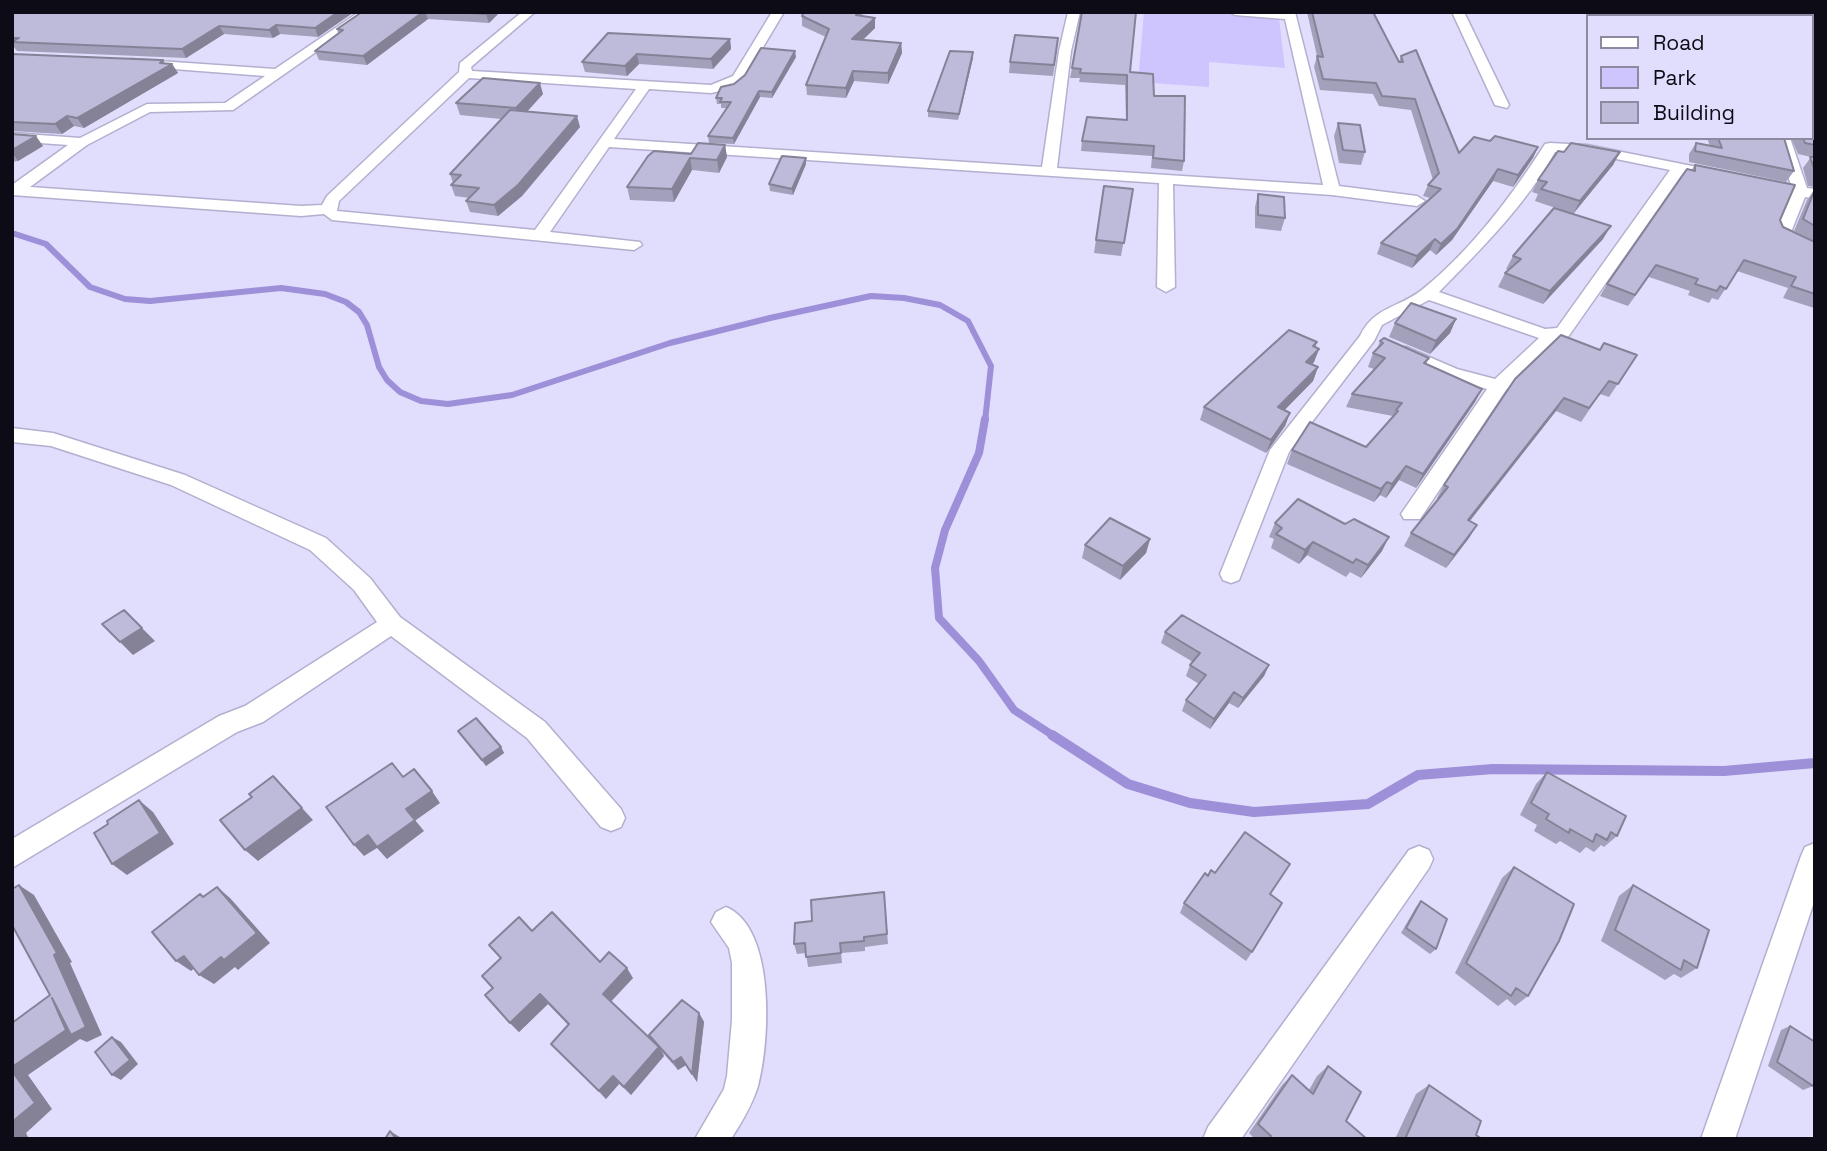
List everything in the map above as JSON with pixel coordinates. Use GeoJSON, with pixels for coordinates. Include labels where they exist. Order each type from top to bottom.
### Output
{"type":"FeatureCollection","features":[{"type":"Feature","properties":{"kind":"street"},"geometry":{"type":"LineString","coordinates":[[14,190],[82,142],[147,108],[228,107],[367,12]]}},
{"type":"Feature","properties":{"kind":"street"},"geometry":{"type":"LineString","coordinates":[[466,73],[464,66],[529,12]]}},
{"type":"Feature","properties":{"kind":"street"},"geometry":{"type":"LineString","coordinates":[[466,73],[478,76],[711,89],[728,85],[738,79],[778,12]]}},
{"type":"Feature","properties":{"kind":"street"},"geometry":{"type":"LineString","coordinates":[[1049,172],[1065,51],[1074,12]]}},
{"type":"Feature","properties":{"kind":"street"},"geometry":{"type":"LineString","coordinates":[[1235,12],[1290,14],[1332,190]]}},
{"type":"Feature","properties":{"kind":"street"},"geometry":{"type":"LineString","coordinates":[[1458,12],[1502,105]]}},
{"type":"Feature","properties":{"kind":"street"},"geometry":{"type":"LineString","coordinates":[[125,61],[281,73]]}},
{"type":"Feature","properties":{"kind":"street"},"geometry":{"type":"LineString","coordinates":[[328,209],[332,199],[466,73]]}},
{"type":"Feature","properties":{"kind":"street"},"geometry":{"type":"LineString","coordinates":[[538,237],[645,86]]}},
{"type":"Feature","properties":{"kind":"street"},"geometry":{"type":"LineString","coordinates":[[12,137],[82,142]]}},
{"type":"Feature","properties":{"kind":"street"},"geometry":{"type":"LineString","coordinates":[[1784,140],[1796,160],[1807,192],[1783,232],[1794,242],[1815,249]]}},
{"type":"Feature","properties":{"kind":"street"},"geometry":{"type":"LineString","coordinates":[[606,143],[1332,190],[1417,201]]}},
{"type":"Feature","properties":{"kind":"street"},"geometry":{"type":"LineString","coordinates":[[1231,574],[1280,450],[1368,337],[1376,322],[1428,294],[1489,232],[1537,171],[1550,147],[1587,149],[1807,192]]}},
{"type":"Feature","properties":{"kind":"street"},"geometry":{"type":"LineString","coordinates":[[1428,294],[1553,335],[1562,333],[1637,231],[1679,167]]}},
{"type":"Feature","properties":{"kind":"street"},"geometry":{"type":"LineString","coordinates":[[1166,179],[1167,287]]}},
{"type":"Feature","properties":{"kind":"street"},"geometry":{"type":"LineString","coordinates":[[14,190],[301,211],[328,209]]}},
{"type":"Feature","properties":{"kind":"street"},"geometry":{"type":"LineString","coordinates":[[328,209],[332,215],[348,218],[634,245]]}},
{"type":"Feature","properties":{"kind":"street"},"geometry":{"type":"LineString","coordinates":[[1412,513],[1499,386],[1553,335]]}},
{"type":"Feature","properties":{"kind":"street"},"geometry":{"type":"LineString","coordinates":[[1368,337],[1450,373],[1499,386]]}},
{"type":"Feature","properties":{"kind":"street"},"geometry":{"type":"LineString","coordinates":[[12,435],[53,440],[178,480],[318,544],[362,584],[392,624],[536,730],[611,818]]}},
{"type":"Feature","properties":{"kind":"street"},"geometry":{"type":"LineString","coordinates":[[12,855],[228,724],[254,714],[392,624]]}},
{"type":"Feature","properties":{"kind":"street"},"geometry":{"type":"LineString","coordinates":[[1718,1139],[1815,856]]}},
{"type":"Feature","properties":{"kind":"street"},"geometry":{"type":"LineString","coordinates":[[1220,1139],[1419,859]]}},
{"type":"Feature","properties":{"kind":"street"},"geometry":{"type":"LineString","coordinates":[[712,1139],[742,1086],[745,1051],[748,987],[746,954],[735,929],[726,922]]}},
{"type":"Feature","properties":{"kind":"green space"},"geometry":{"type":"Polygon","coordinates":[[[1144,12],[1206,12],[1279,18],[1285,68],[1209,62],[1209,87],[1138,82],[1144,12]]]}},
{"type":"Feature","properties":{"kind":"building"},"geometry":{"type":"Polygon","coordinates":[[[12,12],[338,12],[315,28],[276,25],[269,30],[219,26],[182,49],[12,42],[19,38],[12,38],[12,12]]]}},
{"type":"Feature","properties":{"kind":"building"},"geometry":{"type":"Polygon","coordinates":[[[362,12],[423,12],[363,56],[315,51],[343,30],[337,29],[362,12]]]}},
{"type":"Feature","properties":{"kind":"building"},"geometry":{"type":"Polygon","coordinates":[[[453,12],[488,12],[486,14],[453,12]]]}},
{"type":"Feature","properties":{"kind":"building"},"geometry":{"type":"Polygon","coordinates":[[[804,12],[858,12],[856,15],[875,18],[852,39],[901,43],[888,73],[853,71],[846,88],[806,85],[829,29],[802,16],[804,12]]]}},
{"type":"Feature","properties":{"kind":"building"},"geometry":{"type":"Polygon","coordinates":[[[1082,12],[1136,12],[1130,72],[1153,74],[1154,96],[1185,96],[1184,161],[1153,158],[1154,146],[1082,141],[1087,117],[1127,120],[1127,75],[1080,73],[1081,69],[1072,68],[1082,12]]]}},
{"type":"Feature","properties":{"kind":"building"},"geometry":{"type":"Polygon","coordinates":[[[1312,12],[1373,12],[1399,62],[1403,62],[1401,56],[1416,50],[1459,153],[1474,137],[1490,141],[1495,136],[1538,147],[1518,175],[1498,169],[1457,229],[1441,244],[1435,239],[1417,256],[1381,243],[1441,189],[1428,185],[1439,173],[1415,99],[1382,96],[1376,83],[1323,79],[1317,56],[1323,57],[1312,12]]]}},
{"type":"Feature","properties":{"kind":"building"},"geometry":{"type":"Polygon","coordinates":[[[608,33],[730,39],[711,59],[637,54],[625,66],[582,62],[608,33]]]}},
{"type":"Feature","properties":{"kind":"building"},"geometry":{"type":"Polygon","coordinates":[[[1015,35],[1058,38],[1054,65],[1010,62],[1015,35]]]}},
{"type":"Feature","properties":{"kind":"building"},"geometry":{"type":"Polygon","coordinates":[[[761,48],[795,51],[772,92],[759,91],[733,138],[708,136],[731,102],[720,102],[722,98],[716,98],[721,87],[734,84],[745,75],[761,48]]]}},
{"type":"Feature","properties":{"kind":"building"},"geometry":{"type":"Polygon","coordinates":[[[950,51],[973,52],[959,114],[928,111],[950,51]]]}},
{"type":"Feature","properties":{"kind":"building"},"geometry":{"type":"Polygon","coordinates":[[[12,54],[163,60],[160,63],[172,64],[77,118],[67,116],[55,124],[12,122],[12,54]]]}},
{"type":"Feature","properties":{"kind":"building"},"geometry":{"type":"Polygon","coordinates":[[[483,78],[540,83],[516,108],[456,103],[483,78]]]}},
{"type":"Feature","properties":{"kind":"building"},"geometry":{"type":"Polygon","coordinates":[[[1815,108],[1815,145],[1805,143],[1804,140],[1813,140],[1815,108]]]}},
{"type":"Feature","properties":{"kind":"building"},"geometry":{"type":"Polygon","coordinates":[[[510,110],[577,116],[518,185],[494,205],[466,201],[479,188],[451,185],[461,175],[450,174],[510,110]]]}},
{"type":"Feature","properties":{"kind":"building"},"geometry":{"type":"Polygon","coordinates":[[[1338,123],[1360,125],[1365,152],[1343,150],[1338,123]]]}},
{"type":"Feature","properties":{"kind":"building"},"geometry":{"type":"Polygon","coordinates":[[[12,134],[36,136],[12,150],[12,134]]]}},
{"type":"Feature","properties":{"kind":"building"},"geometry":{"type":"Polygon","coordinates":[[[1719,140],[1785,140],[1794,171],[1695,151],[1696,143],[1722,148],[1719,140]]]}},
{"type":"Feature","properties":{"kind":"building"},"geometry":{"type":"Polygon","coordinates":[[[698,143],[725,145],[717,160],[690,158],[672,189],[627,187],[654,151],[691,154],[698,143]]]}},
{"type":"Feature","properties":{"kind":"building"},"geometry":{"type":"Polygon","coordinates":[[[1571,143],[1620,152],[1580,201],[1541,189],[1547,182],[1538,180],[1558,151],[1564,152],[1571,143]]]}},
{"type":"Feature","properties":{"kind":"building"},"geometry":{"type":"Polygon","coordinates":[[[782,156],[806,158],[792,189],[769,184],[782,156]]]}},
{"type":"Feature","properties":{"kind":"building"},"geometry":{"type":"Polygon","coordinates":[[[1810,157],[1815,157],[1815,171],[1810,157]]]}},
{"type":"Feature","properties":{"kind":"building"},"geometry":{"type":"Polygon","coordinates":[[[1695,165],[1795,185],[1780,220],[1783,227],[1815,242],[1815,294],[1791,286],[1796,277],[1744,260],[1726,289],[1720,286],[1717,291],[1695,284],[1698,279],[1656,265],[1635,295],[1607,284],[1687,169],[1695,171],[1695,165]]]}},
{"type":"Feature","properties":{"kind":"building"},"geometry":{"type":"Polygon","coordinates":[[[1104,186],[1133,189],[1124,243],[1096,240],[1104,186]]]}},
{"type":"Feature","properties":{"kind":"building"},"geometry":{"type":"Polygon","coordinates":[[[1815,189],[1815,226],[1803,219],[1815,189]]]}},
{"type":"Feature","properties":{"kind":"building"},"geometry":{"type":"Polygon","coordinates":[[[1258,194],[1284,197],[1285,218],[1258,215],[1258,194]]]}},
{"type":"Feature","properties":{"kind":"building"},"geometry":{"type":"Polygon","coordinates":[[[1554,208],[1611,226],[1550,291],[1505,273],[1521,259],[1513,256],[1554,208]]]}},
{"type":"Feature","properties":{"kind":"building"},"geometry":{"type":"Polygon","coordinates":[[[1411,303],[1456,319],[1436,341],[1395,323],[1411,303]]]}},
{"type":"Feature","properties":{"kind":"building"},"geometry":{"type":"Polygon","coordinates":[[[1289,330],[1317,342],[1313,346],[1319,349],[1306,362],[1318,367],[1278,407],[1290,413],[1271,440],[1204,407],[1289,330]]]}},
{"type":"Feature","properties":{"kind":"building"},"geometry":{"type":"Polygon","coordinates":[[[1561,335],[1600,350],[1604,343],[1637,355],[1618,384],[1609,381],[1589,408],[1564,398],[1468,520],[1477,525],[1454,555],[1411,533],[1448,487],[1444,485],[1515,379],[1561,335]]]}},
{"type":"Feature","properties":{"kind":"building"},"geometry":{"type":"Polygon","coordinates":[[[1384,338],[1429,358],[1424,363],[1482,389],[1423,474],[1406,466],[1392,484],[1387,482],[1381,489],[1292,450],[1310,422],[1366,447],[1398,411],[1396,410],[1402,403],[1352,394],[1385,358],[1373,353],[1383,343],[1380,341],[1384,338]]]}},
{"type":"Feature","properties":{"kind":"building"},"geometry":{"type":"Polygon","coordinates":[[[1298,499],[1345,524],[1354,519],[1389,537],[1368,565],[1356,559],[1353,563],[1313,542],[1305,550],[1276,534],[1282,528],[1275,523],[1298,499]]]}},
{"type":"Feature","properties":{"kind":"building"},"geometry":{"type":"Polygon","coordinates":[[[1110,518],[1150,539],[1123,566],[1085,545],[1110,518]]]}},
{"type":"Feature","properties":{"kind":"building"},"geometry":{"type":"Polygon","coordinates":[[[124,610],[142,628],[120,642],[102,624],[124,610]]]}},
{"type":"Feature","properties":{"kind":"building"},"geometry":{"type":"Polygon","coordinates":[[[1182,615],[1269,665],[1243,698],[1234,692],[1214,719],[1186,700],[1206,675],[1190,665],[1200,653],[1165,632],[1182,615]]]}},
{"type":"Feature","properties":{"kind":"building"},"geometry":{"type":"Polygon","coordinates":[[[476,718],[501,747],[482,760],[458,731],[476,718]]]}},
{"type":"Feature","properties":{"kind":"building"},"geometry":{"type":"Polygon","coordinates":[[[392,763],[403,777],[414,769],[432,791],[406,809],[415,820],[377,847],[368,835],[354,845],[326,807],[392,763]]]}},
{"type":"Feature","properties":{"kind":"building"},"geometry":{"type":"Polygon","coordinates":[[[1547,772],[1626,816],[1617,836],[1611,832],[1607,840],[1596,834],[1593,842],[1570,829],[1569,833],[1546,819],[1549,814],[1531,803],[1547,772]]]}},
{"type":"Feature","properties":{"kind":"building"},"geometry":{"type":"Polygon","coordinates":[[[273,776],[302,808],[245,850],[220,820],[252,797],[249,794],[273,776]]]}},
{"type":"Feature","properties":{"kind":"building"},"geometry":{"type":"Polygon","coordinates":[[[139,800],[160,833],[112,864],[94,833],[139,800]]]}},
{"type":"Feature","properties":{"kind":"building"},"geometry":{"type":"Polygon","coordinates":[[[1245,832],[1290,864],[1270,894],[1282,903],[1252,952],[1184,903],[1205,873],[1208,876],[1211,870],[1215,873],[1245,832]]]}},
{"type":"Feature","properties":{"kind":"building"},"geometry":{"type":"Polygon","coordinates":[[[1514,867],[1574,904],[1559,941],[1528,996],[1516,988],[1511,996],[1466,963],[1514,867]]]}},
{"type":"Feature","properties":{"kind":"building"},"geometry":{"type":"Polygon","coordinates":[[[19,885],[57,953],[54,955],[86,1027],[71,1035],[52,998],[66,1030],[12,1067],[12,1023],[50,995],[12,925],[12,889],[19,885]]]}},
{"type":"Feature","properties":{"kind":"building"},"geometry":{"type":"Polygon","coordinates":[[[1633,885],[1709,930],[1697,968],[1684,960],[1681,970],[1615,930],[1633,885]]]}},
{"type":"Feature","properties":{"kind":"building"},"geometry":{"type":"Polygon","coordinates":[[[217,887],[257,933],[224,960],[221,957],[199,975],[184,956],[176,961],[152,932],[200,894],[203,897],[217,887]]]}},
{"type":"Feature","properties":{"kind":"building"},"geometry":{"type":"Polygon","coordinates":[[[884,892],[887,934],[864,937],[864,941],[840,943],[841,953],[806,957],[805,943],[794,944],[795,923],[812,921],[811,900],[884,892]]]}},
{"type":"Feature","properties":{"kind":"building"},"geometry":{"type":"Polygon","coordinates":[[[1421,901],[1447,919],[1436,949],[1406,928],[1421,901]]]}},
{"type":"Feature","properties":{"kind":"building"},"geometry":{"type":"Polygon","coordinates":[[[552,912],[600,962],[609,952],[627,968],[603,994],[659,1047],[624,1087],[613,1076],[599,1091],[551,1044],[569,1024],[540,994],[510,1023],[485,995],[493,988],[482,976],[501,958],[489,945],[519,917],[532,931],[552,912]]]}},
{"type":"Feature","properties":{"kind":"building"},"geometry":{"type":"Polygon","coordinates":[[[682,1000],[699,1013],[692,1074],[681,1057],[673,1062],[649,1035],[682,1000]]]}},
{"type":"Feature","properties":{"kind":"building"},"geometry":{"type":"Polygon","coordinates":[[[1790,1026],[1815,1042],[1813,1086],[1777,1062],[1790,1026]]]}},
{"type":"Feature","properties":{"kind":"building"},"geometry":{"type":"Polygon","coordinates":[[[112,1037],[130,1060],[112,1075],[95,1052],[112,1037]]]}},
{"type":"Feature","properties":{"kind":"building"},"geometry":{"type":"Polygon","coordinates":[[[1328,1066],[1361,1092],[1346,1121],[1367,1139],[1269,1139],[1271,1136],[1258,1124],[1292,1075],[1313,1094],[1328,1066]]]}},
{"type":"Feature","properties":{"kind":"building"},"geometry":{"type":"Polygon","coordinates":[[[12,1071],[35,1103],[12,1122],[12,1071]]]}},
{"type":"Feature","properties":{"kind":"building"},"geometry":{"type":"Polygon","coordinates":[[[1429,1085],[1481,1121],[1476,1135],[1482,1139],[1405,1139],[1429,1085]]]}},
{"type":"Feature","properties":{"kind":"building"},"geometry":{"type":"Polygon","coordinates":[[[390,1131],[396,1139],[385,1139],[390,1131]]]}},
{"type":"Feature","properties":{"kind":"waterway"},"geometry":{"type":"LineString","coordinates":[[12,233],[46,244],[90,287],[125,299],[150,301],[281,288],[325,294],[346,302],[359,312],[367,325],[379,367],[387,380],[400,392],[421,401],[448,404],[512,395],[670,343],[770,318],[871,296],[904,298],[940,305],[968,321],[991,366],[985,421]]}},
{"type":"Feature","properties":{"kind":"waterway"},"geometry":{"type":"LineString","coordinates":[[985,419],[979,453],[945,530],[935,568],[939,618],[979,661],[1014,710],[1054,736]]}},
{"type":"Feature","properties":{"kind":"waterway"},"geometry":{"type":"LineString","coordinates":[[1052,735],[1128,784],[1190,803],[1254,812],[1368,804],[1418,775],[1493,769],[1724,771],[1815,763]]}}]}
